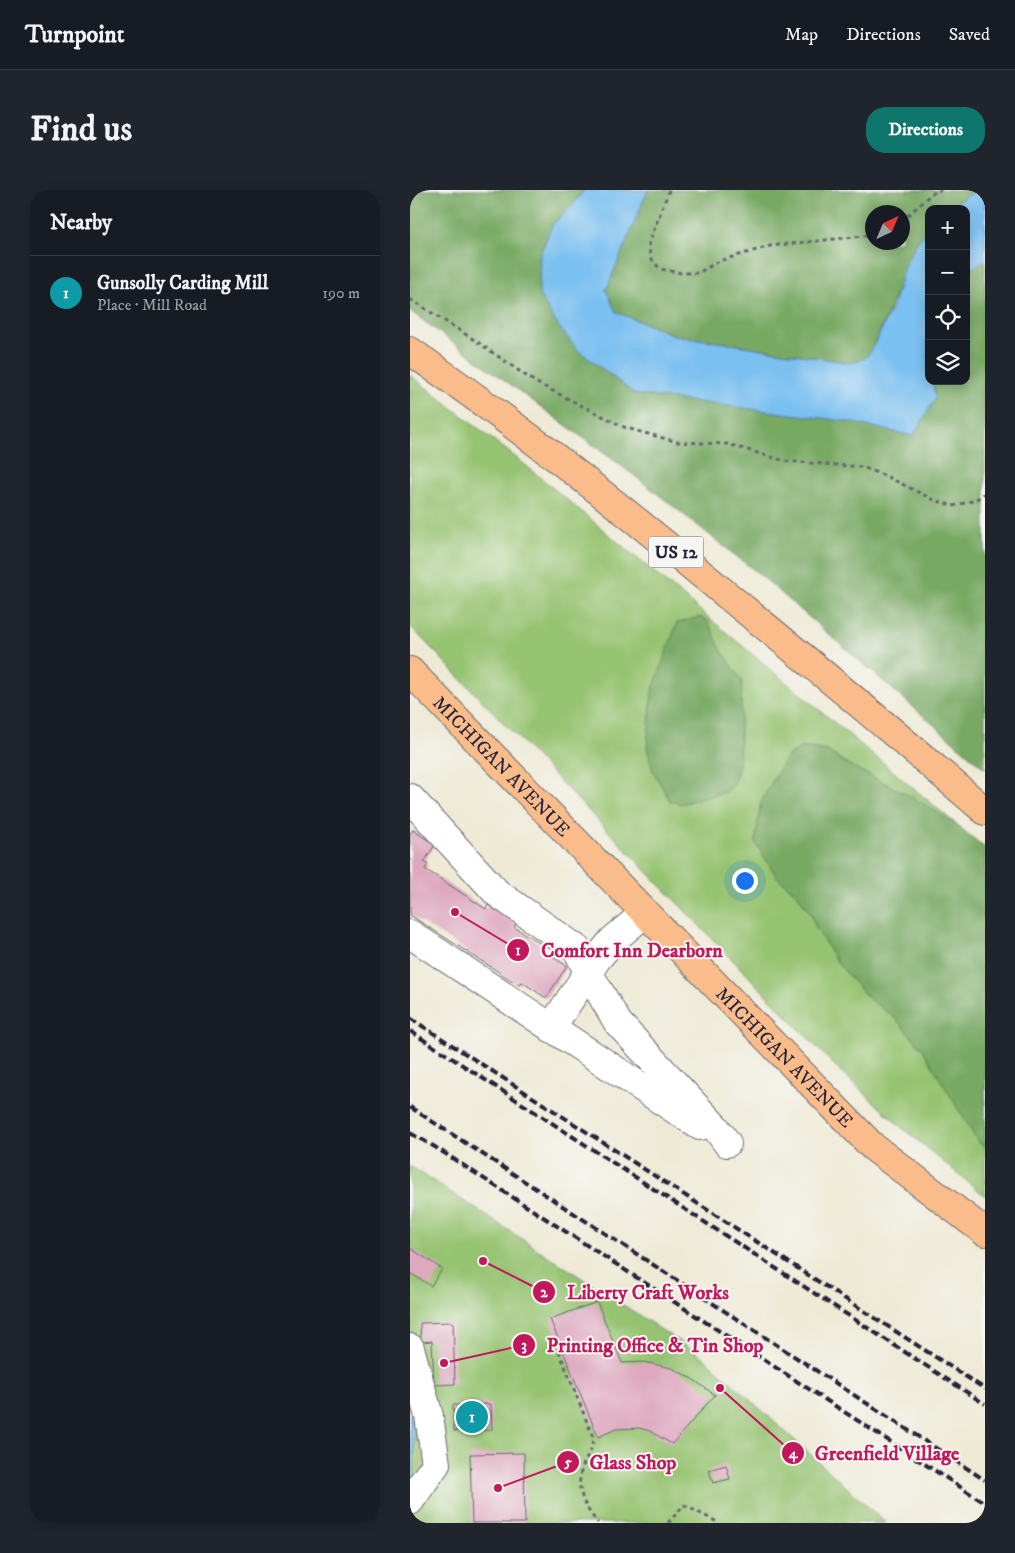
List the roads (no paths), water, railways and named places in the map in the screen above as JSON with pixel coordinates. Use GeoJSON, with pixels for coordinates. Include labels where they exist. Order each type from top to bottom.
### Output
{"type":"FeatureCollection","features":[{"type":"Feature","properties":{"kind":"main road","name":"US 12"},"geometry":{"type":"LineString","coordinates":[[410,351],[494,409],[655,536],[860,704],[985,811]]}},
{"type":"Feature","properties":{"kind":"main road","name":"MICHIGAN AVENUE"},"geometry":{"type":"LineString","coordinates":[[411,676],[873,1147],[985,1232]]}},
{"type":"Feature","properties":{"kind":"street"},"geometry":{"type":"LineString","coordinates":[[410,798],[497,893],[577,949],[588,972],[618,1023],[735,1149],[410,934]]}},
{"type":"Feature","properties":{"kind":"street"},"geometry":{"type":"LineString","coordinates":[[551,1028],[588,972],[614,940],[645,913]]}},
{"type":"Feature","properties":{"kind":"street"},"geometry":{"type":"LineString","coordinates":[[410,1348],[429,1416],[436,1464],[410,1501]]}},
{"type":"Feature","properties":{"kind":"water"},"geometry":{"type":"Polygon","coordinates":[[[584,190],[648,190],[606,290],[616,312],[674,335],[851,363],[866,358],[876,341],[893,305],[905,264],[925,233],[925,385],[933,385],[935,399],[913,436],[845,421],[635,394],[578,350],[558,326],[539,294],[540,254],[553,224],[570,208],[584,190]]]}},
{"type":"Feature","properties":{"kind":"water"},"geometry":{"type":"Polygon","coordinates":[[[977,190],[985,190],[985,260],[970,269],[970,205],[952,205],[977,190]]]}},
{"type":"Feature","properties":{"kind":"water"},"geometry":{"type":"Polygon","coordinates":[[[410,1414],[414,1414],[414,1478],[410,1482],[410,1414]]]}},
{"type":"Feature","properties":{"kind":"railway"},"geometry":{"type":"LineString","coordinates":[[410,1018],[985,1389]]}},
{"type":"Feature","properties":{"kind":"railway"},"geometry":{"type":"LineString","coordinates":[[410,1031],[985,1404]]}},
{"type":"Feature","properties":{"kind":"railway"},"geometry":{"type":"LineString","coordinates":[[410,1107],[985,1480]]}},
{"type":"Feature","properties":{"kind":"railway"},"geometry":{"type":"LineString","coordinates":[[410,1133],[435,1147],[985,1503]]}},
{"type":"Feature","properties":{"kind":"place","name":"Comfort Inn Dearborn"},"geometry":{"type":"Point","coordinates":[455,912]}},
{"type":"Feature","properties":{"kind":"place","name":"Liberty Craft Works"},"geometry":{"type":"Point","coordinates":[483,1261]}},
{"type":"Feature","properties":{"kind":"place","name":"Printing Office & Tin Shop"},"geometry":{"type":"Point","coordinates":[444,1363]}},
{"type":"Feature","properties":{"kind":"place","name":"Greenfield Village"},"geometry":{"type":"Point","coordinates":[720,1388]}},
{"type":"Feature","properties":{"kind":"place","name":"Gunsolly Carding Mill"},"geometry":{"type":"Point","coordinates":[472,1417]}},
{"type":"Feature","properties":{"kind":"place","name":"Glass Shop"},"geometry":{"type":"Point","coordinates":[498,1488]}}]}
